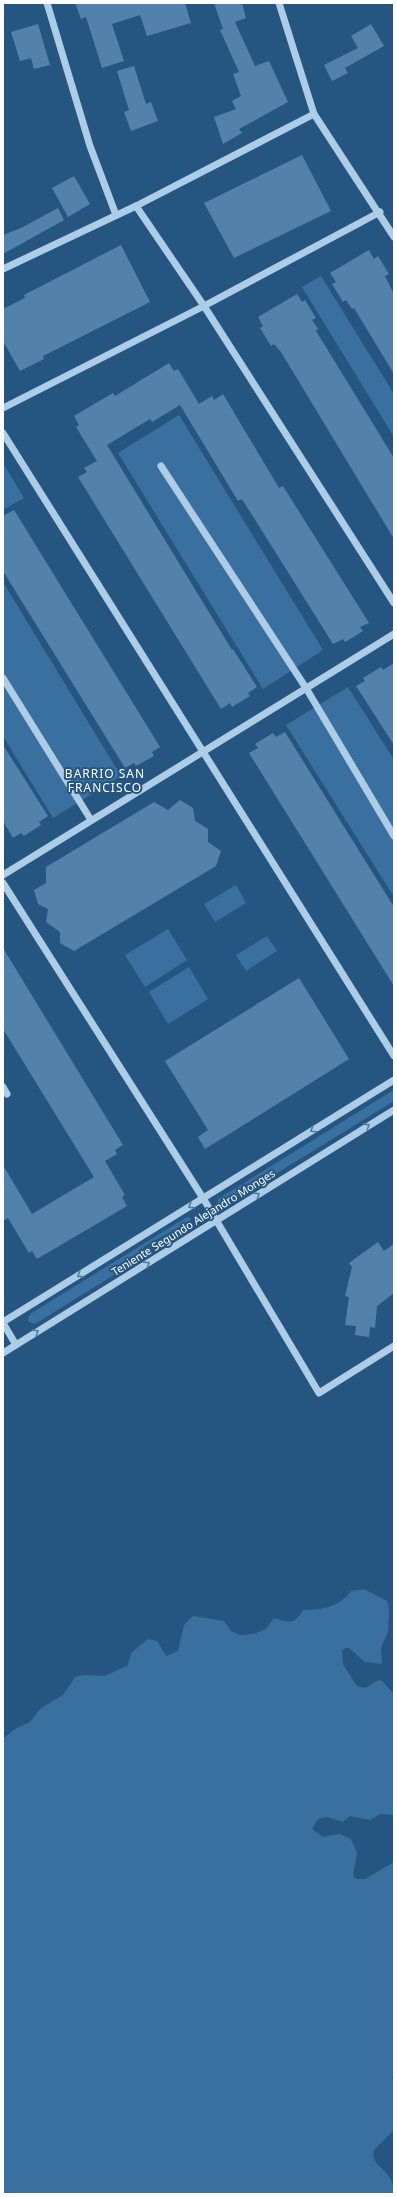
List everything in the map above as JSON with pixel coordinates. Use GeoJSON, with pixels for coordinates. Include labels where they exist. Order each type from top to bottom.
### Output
{"type":"FeatureCollection","features":[{"type":"Feature","properties":{"kind":"street"},"geometry":{"type":"LineString","coordinates":[[47,3],[90,146],[116,215]]}},
{"type":"Feature","properties":{"kind":"street"},"geometry":{"type":"LineString","coordinates":[[280,3],[314,114],[380,212],[394,236]]}},
{"type":"Feature","properties":{"kind":"street"},"geometry":{"type":"LineString","coordinates":[[3,269],[136,206],[314,114]]}},
{"type":"Feature","properties":{"kind":"street"},"geometry":{"type":"LineString","coordinates":[[136,206],[204,306],[394,603]]}},
{"type":"Feature","properties":{"kind":"street"},"geometry":{"type":"LineString","coordinates":[[3,408],[204,306],[380,212]]}},
{"type":"Feature","properties":{"kind":"street"},"geometry":{"type":"LineString","coordinates":[[3,433],[204,751],[394,1056]]}},
{"type":"Feature","properties":{"kind":"street"},"geometry":{"type":"LineString","coordinates":[[161,466],[306,688],[394,836]]}},
{"type":"Feature","properties":{"kind":"street"},"geometry":{"type":"LineString","coordinates":[[3,875],[394,634]]}},
{"type":"Feature","properties":{"kind":"street"},"geometry":{"type":"LineString","coordinates":[[3,678],[92,820]]}},
{"type":"Feature","properties":{"kind":"street"},"geometry":{"type":"LineString","coordinates":[[3,883],[203,1198],[319,1393],[394,1346]]}},
{"type":"Feature","properties":{"kind":"street","name":"Teniente Segundo Alejandro Monges"},"geometry":{"type":"LineString","coordinates":[[3,1323],[394,1080]]}},
{"type":"Feature","properties":{"kind":"street"},"geometry":{"type":"LineString","coordinates":[[3,1087],[7,1094]]}},
{"type":"Feature","properties":{"kind":"street","name":"Teniente Segundo Alejandro Monges"},"geometry":{"type":"LineString","coordinates":[[3,1353],[394,1110]]}},
{"type":"Feature","properties":{"kind":"street"},"geometry":{"type":"LineString","coordinates":[[3,1323],[16,1345]]}},
{"type":"Feature","properties":{"kind":"shaded area"},"geometry":{"type":"Polygon","coordinates":[[[321,276],[394,394],[394,437],[302,287],[321,276]]]}},
{"type":"Feature","properties":{"kind":"shaded area"},"geometry":{"type":"Polygon","coordinates":[[[179,415],[323,650],[263,689],[118,453],[179,415]]]}},
{"type":"Feature","properties":{"kind":"shaded area"},"geometry":{"type":"Polygon","coordinates":[[[3,463],[24,498],[3,510],[3,463]]]}},
{"type":"Feature","properties":{"kind":"shaded area"},"geometry":{"type":"Polygon","coordinates":[[[3,582],[121,776],[53,818],[3,736],[3,582]]]}},
{"type":"Feature","properties":{"kind":"shaded area"},"geometry":{"type":"Polygon","coordinates":[[[348,687],[394,760],[394,897],[286,725],[348,687]]]}},
{"type":"Feature","properties":{"kind":"shaded area"},"geometry":{"type":"Polygon","coordinates":[[[236,885],[246,903],[215,922],[204,904],[236,885]]]}},
{"type":"Feature","properties":{"kind":"shaded area"},"geometry":{"type":"Polygon","coordinates":[[[168,929],[187,960],[145,987],[125,955],[168,929]]]}},
{"type":"Feature","properties":{"kind":"shaded area"},"geometry":{"type":"Polygon","coordinates":[[[267,936],[277,951],[246,971],[236,955],[267,936]]]}},
{"type":"Feature","properties":{"kind":"shaded area"},"geometry":{"type":"Polygon","coordinates":[[[189,967],[208,999],[168,1024],[149,992],[189,967]]]}},
{"type":"Feature","properties":{"kind":"shaded area"},"geometry":{"type":"Polygon","coordinates":[[[394,1091],[394,1101],[222,1207],[217,1206],[218,1199],[394,1091]]]}},
{"type":"Feature","properties":{"kind":"shaded area"},"geometry":{"type":"Polygon","coordinates":[[[187,1217],[191,1218],[190,1221],[145,1246],[130,1265],[35,1324],[29,1322],[28,1319],[30,1314],[187,1217]]]}},
{"type":"Feature","properties":{"kind":"shaded area"},"geometry":{"type":"Polygon","coordinates":[[[364,1589],[387,1601],[389,1610],[388,1632],[381,1647],[382,1664],[365,1662],[349,1648],[345,1648],[342,1651],[343,1664],[356,1685],[365,1688],[379,1680],[382,1681],[394,1694],[394,1815],[381,1814],[370,1820],[350,1816],[343,1822],[327,1817],[318,1819],[312,1829],[323,1837],[340,1834],[351,1839],[357,1853],[353,1875],[356,1879],[365,1879],[394,1862],[394,2075],[392,2077],[394,2082],[394,2130],[374,2150],[373,2156],[378,2165],[390,2178],[393,2185],[394,2194],[3,2194],[4,1738],[15,1729],[30,1722],[41,1708],[63,1695],[75,1677],[84,1675],[105,1676],[128,1665],[131,1653],[148,1639],[157,1641],[166,1656],[178,1651],[184,1625],[193,1616],[224,1621],[231,1631],[240,1635],[254,1634],[266,1629],[274,1618],[291,1622],[300,1615],[303,1610],[324,1608],[336,1604],[342,1601],[351,1591],[364,1589]]]}},
{"type":"Feature","properties":{"kind":"building"},"geometry":{"type":"Polygon","coordinates":[[[75,3],[185,3],[191,23],[147,36],[140,15],[112,24],[124,61],[102,68],[86,17],[81,19],[75,3]]]}},
{"type":"Feature","properties":{"kind":"building"},"geometry":{"type":"Polygon","coordinates":[[[214,3],[242,3],[246,18],[235,22],[255,66],[269,61],[288,102],[239,129],[242,133],[223,144],[214,117],[236,109],[232,101],[241,96],[233,74],[239,72],[220,30],[223,29],[214,3]]]}},
{"type":"Feature","properties":{"kind":"building"},"geometry":{"type":"Polygon","coordinates":[[[38,24],[50,65],[34,69],[31,58],[20,61],[11,32],[38,24]]]}},
{"type":"Feature","properties":{"kind":"building"},"geometry":{"type":"Polygon","coordinates":[[[371,24],[384,46],[345,68],[348,73],[332,81],[324,65],[358,48],[351,36],[371,24]]]}},
{"type":"Feature","properties":{"kind":"building"},"geometry":{"type":"Polygon","coordinates":[[[134,66],[146,104],[151,102],[158,121],[131,131],[124,112],[129,110],[117,71],[134,66]]]}},
{"type":"Feature","properties":{"kind":"building"},"geometry":{"type":"Polygon","coordinates":[[[302,155],[331,211],[234,258],[204,203],[302,155]]]}},
{"type":"Feature","properties":{"kind":"building"},"geometry":{"type":"Polygon","coordinates":[[[74,176],[90,204],[68,217],[52,188],[74,176]]]}},
{"type":"Feature","properties":{"kind":"building"},"geometry":{"type":"Polygon","coordinates":[[[58,208],[64,220],[3,254],[3,235],[21,228],[58,208]]]}},
{"type":"Feature","properties":{"kind":"building"},"geometry":{"type":"Polygon","coordinates":[[[121,245],[150,302],[43,356],[44,359],[20,371],[3,341],[3,309],[25,298],[24,295],[121,245]]]}},
{"type":"Feature","properties":{"kind":"building"},"geometry":{"type":"Polygon","coordinates":[[[369,250],[374,259],[378,256],[389,274],[385,276],[394,294],[394,374],[354,308],[352,309],[346,300],[343,302],[332,284],[336,282],[330,273],[369,250]]]}},
{"type":"Feature","properties":{"kind":"building"},"geometry":{"type":"Polygon","coordinates":[[[297,294],[302,302],[305,300],[316,318],[312,320],[318,329],[316,331],[394,458],[394,539],[281,352],[274,344],[271,346],[260,328],[263,326],[258,317],[297,294]]]}},
{"type":"Feature","properties":{"kind":"building"},"geometry":{"type":"Polygon","coordinates":[[[169,363],[174,371],[178,369],[199,404],[212,396],[214,400],[223,394],[279,488],[283,486],[369,623],[360,627],[363,631],[345,642],[343,639],[333,644],[242,499],[238,501],[180,405],[152,422],[150,419],[107,445],[232,650],[233,649],[257,687],[248,693],[250,696],[232,707],[230,703],[221,709],[78,477],[87,472],[84,468],[97,461],[76,427],[79,425],[74,416],[113,393],[115,396],[169,363]]]}},
{"type":"Feature","properties":{"kind":"building"},"geometry":{"type":"Polygon","coordinates":[[[14,510],[160,747],[152,752],[154,756],[136,766],[134,763],[125,768],[3,571],[3,516],[14,510]]]}},
{"type":"Feature","properties":{"kind":"building"},"geometry":{"type":"Polygon","coordinates":[[[394,663],[394,745],[356,686],[365,681],[363,678],[381,667],[383,670],[394,663]]]}},
{"type":"Feature","properties":{"kind":"building"},"geometry":{"type":"Polygon","coordinates":[[[285,732],[394,907],[394,986],[249,753],[258,748],[255,744],[273,733],[276,737],[285,732]]]}},
{"type":"Feature","properties":{"kind":"building"},"geometry":{"type":"Polygon","coordinates":[[[3,745],[48,816],[39,822],[41,825],[24,836],[21,833],[13,838],[3,821],[3,745]]]}},
{"type":"Feature","properties":{"kind":"building"},"geometry":{"type":"Polygon","coordinates":[[[180,800],[193,808],[195,821],[208,829],[208,842],[221,851],[216,866],[74,951],[60,943],[60,932],[46,922],[48,909],[38,904],[34,890],[46,883],[46,867],[154,802],[168,810],[180,800]]]}},
{"type":"Feature","properties":{"kind":"building"},"geometry":{"type":"Polygon","coordinates":[[[3,948],[123,1145],[115,1150],[117,1154],[105,1161],[125,1195],[122,1197],[127,1206],[37,1259],[32,1251],[29,1253],[8,1218],[3,1221],[3,1165],[32,1214],[94,1177],[3,1029],[3,948]]]}},
{"type":"Feature","properties":{"kind":"building"},"geometry":{"type":"Polygon","coordinates":[[[299,978],[349,1059],[205,1149],[198,1137],[208,1130],[165,1061],[299,978]]]}},
{"type":"Feature","properties":{"kind":"building"},"geometry":{"type":"Polygon","coordinates":[[[378,1242],[384,1251],[394,1244],[394,1293],[377,1306],[375,1328],[370,1327],[369,1337],[355,1335],[356,1326],[345,1325],[349,1297],[345,1296],[352,1267],[349,1263],[378,1242]]]}},
{"type":"Feature","properties":{"kind":"district","name":"BARRIO SAN FRANCISCO"},"geometry":{"type":"Point","coordinates":[105,780]}}]}
